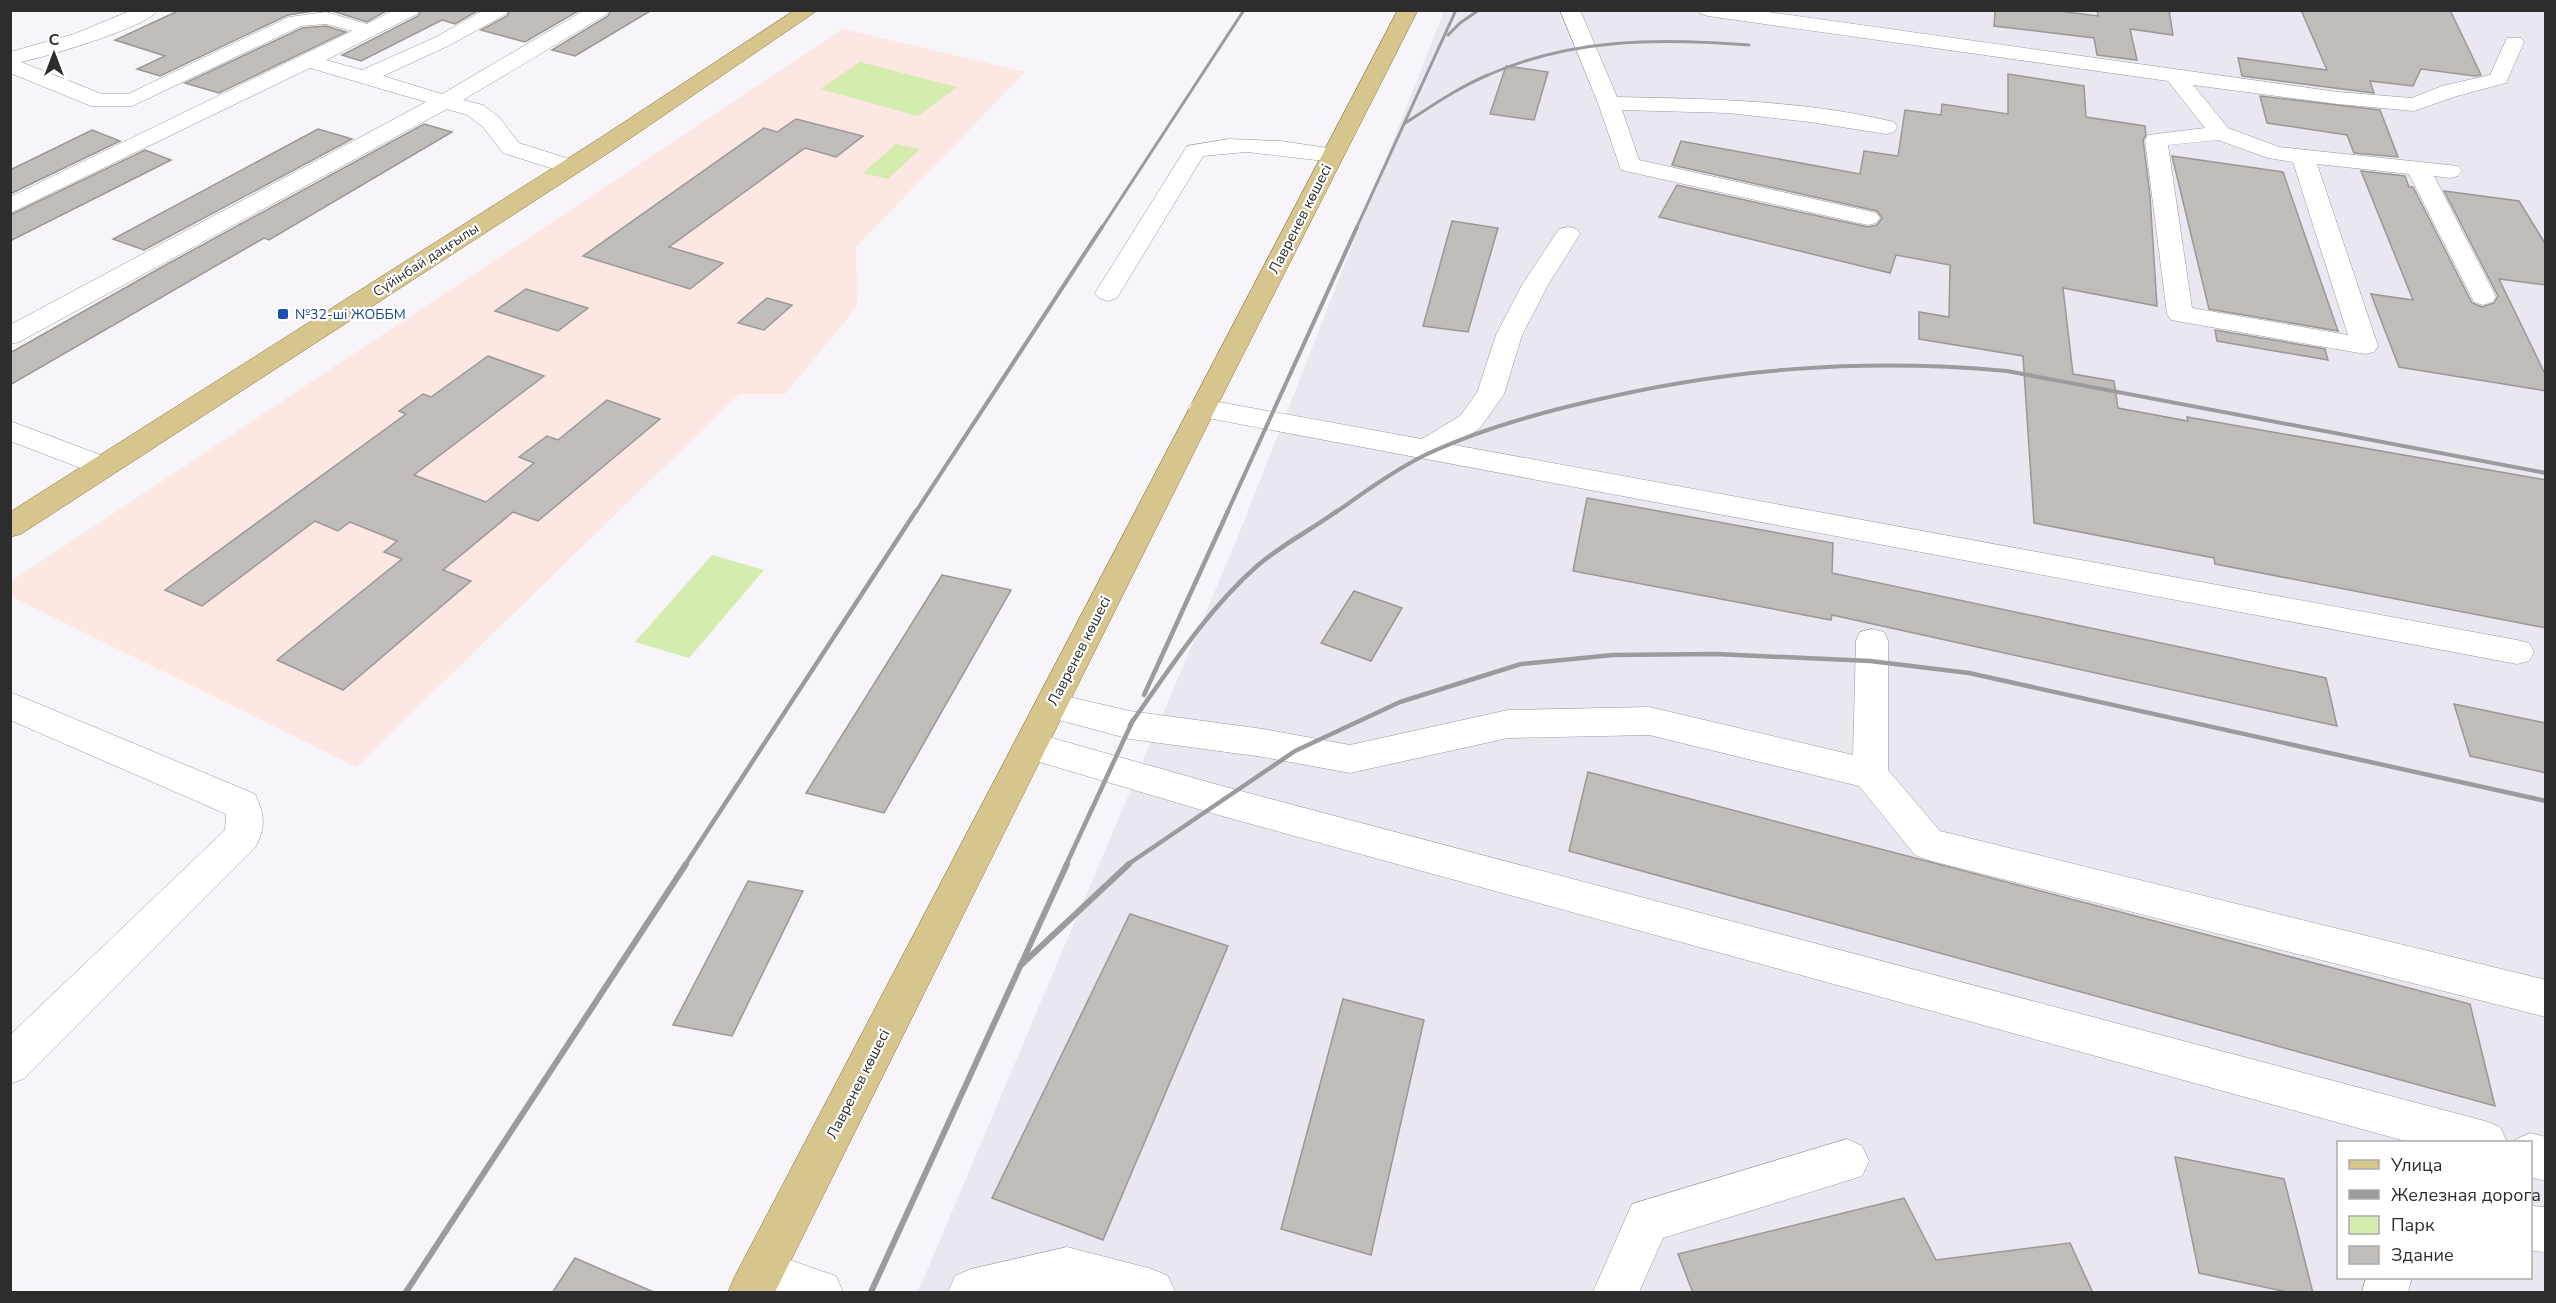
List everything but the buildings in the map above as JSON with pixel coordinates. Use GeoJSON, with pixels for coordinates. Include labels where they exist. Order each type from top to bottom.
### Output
{"type":"FeatureCollection","features":[{"type":"Feature","properties":{"kind":"main road","name":"Сүйінбай даңғылы"},"geometry":{"type":"LineString","coordinates":[[10,527],[571,167],[809,10]]}},
{"type":"Feature","properties":{"kind":"main road","name":"Лавренев көшесі"},"geometry":{"type":"LineString","coordinates":[[756,1283],[1202,408],[1408,10]]}},
{"type":"Feature","properties":{"kind":"lane"},"geometry":{"type":"LineString","coordinates":[[10,58],[37,53],[119,24],[149,10]]}},
{"type":"Feature","properties":{"kind":"lane"},"geometry":{"type":"LineString","coordinates":[[10,206],[410,10]]}},
{"type":"Feature","properties":{"kind":"lane"},"geometry":{"type":"LineString","coordinates":[[365,77],[443,41],[499,10]]}},
{"type":"Feature","properties":{"kind":"lane"},"geometry":{"type":"LineString","coordinates":[[10,336],[22,319],[445,101],[600,10]]}},
{"type":"Feature","properties":{"kind":"lane"},"geometry":{"type":"LineString","coordinates":[[1570,10],[1610,103],[1629,165],[1868,218]]}},
{"type":"Feature","properties":{"kind":"lane"},"geometry":{"type":"LineString","coordinates":[[1708,10],[2338,99],[2414,105],[2450,91],[2499,79],[2514,42]]}},
{"type":"Feature","properties":{"kind":"lane"},"geometry":{"type":"LineString","coordinates":[[10,65],[99,100],[132,100],[296,21],[326,14],[369,32]]}},
{"type":"Feature","properties":{"kind":"lane"},"geometry":{"type":"LineString","coordinates":[[308,61],[475,110],[492,122],[512,148],[571,167]]}},
{"type":"Feature","properties":{"kind":"lane"},"geometry":{"type":"LineString","coordinates":[[2175,76],[2220,133]]}},
{"type":"Feature","properties":{"kind":"lane"},"geometry":{"type":"LineString","coordinates":[[1610,103],[1728,106],[1810,115],[1886,127]]}},
{"type":"Feature","properties":{"kind":"lane"},"geometry":{"type":"LineString","coordinates":[[2302,156],[2365,346],[2180,314],[2156,140],[2220,133],[2276,153],[2450,171]]}},
{"type":"Feature","properties":{"kind":"lane"},"geometry":{"type":"LineString","coordinates":[[1108,292],[1195,151],[1214,146],[1247,145],[1333,154]]}},
{"type":"Feature","properties":{"kind":"lane"},"geometry":{"type":"LineString","coordinates":[[2418,168],[2483,297]]}},
{"type":"Feature","properties":{"kind":"lane"},"geometry":{"type":"LineString","coordinates":[[1427,450],[1470,422],[1490,394],[1509,335],[1535,285],[1568,234]]}},
{"type":"Feature","properties":{"kind":"lane"},"geometry":{"type":"LineString","coordinates":[[1202,408],[2517,652]]}},
{"type":"Feature","properties":{"kind":"lane"},"geometry":{"type":"LineString","coordinates":[[10,430],[104,467]]}},
{"type":"Feature","properties":{"kind":"lane"},"geometry":{"type":"LineString","coordinates":[[1870,774],[1872,641]]}},
{"type":"Feature","properties":{"kind":"lane"},"geometry":{"type":"LineString","coordinates":[[10,705],[242,805],[246,819],[242,837],[10,1064]]}},
{"type":"Feature","properties":{"kind":"lane"},"geometry":{"type":"LineString","coordinates":[[1052,706],[1130,725],[1263,743],[1350,759],[1508,724],[1649,721],[1870,774],[1928,844],[2546,999]]}},
{"type":"Feature","properties":{"kind":"lane"},"geometry":{"type":"LineString","coordinates":[[1031,746],[1233,804],[2478,1141]]}},
{"type":"Feature","properties":{"kind":"lane"},"geometry":{"type":"LineString","coordinates":[[1616,1293],[1648,1220],[1847,1161]]}},
{"type":"Feature","properties":{"kind":"lane"},"geometry":{"type":"LineString","coordinates":[[970,1293],[1067,1270],[1152,1293]]}},
{"type":"Feature","properties":{"kind":"lane"},"geometry":{"type":"LineString","coordinates":[[756,1283],[820,1293]]}},
{"type":"Feature","properties":{"kind":"shaded area"},"geometry":{"type":"Polygon","coordinates":[[[1444,11],[2545,11],[2545,1292],[918,1292],[1239,534],[1444,11]]]}},
{"type":"Feature","properties":{"kind":"shaded area"},"geometry":{"type":"Polygon","coordinates":[[[843,29],[1025,72],[856,247],[857,307],[785,394],[739,394],[356,767],[11,596],[10,582],[843,29]]]}},
{"type":"Feature","properties":{"kind":"green space"},"geometry":{"type":"Polygon","coordinates":[[[860,62],[957,87],[918,116],[820,89],[860,62]]]}},
{"type":"Feature","properties":{"kind":"green space"},"geometry":{"type":"Polygon","coordinates":[[[896,144],[920,149],[888,179],[863,173],[896,144]]]}},
{"type":"Feature","properties":{"kind":"green space"},"geometry":{"type":"Polygon","coordinates":[[[712,555],[764,570],[689,658],[635,642],[712,555]]]}},
{"type":"Feature","properties":{"kind":"railway"},"geometry":{"type":"LineString","coordinates":[[1101,229],[1244,10]]}},
{"type":"Feature","properties":{"kind":"railway"},"geometry":{"type":"LineString","coordinates":[[1356,229],[1456,10]]}},
{"type":"Feature","properties":{"kind":"railway"},"geometry":{"type":"LineString","coordinates":[[1448,35],[1460,23],[1479,10]]}},
{"type":"Feature","properties":{"kind":"railway"},"geometry":{"type":"LineString","coordinates":[[1405,123],[1477,80],[1520,63],[1552,54],[1584,47],[1649,42],[1749,45]]}},
{"type":"Feature","properties":{"kind":"railway"},"geometry":{"type":"LineString","coordinates":[[915,513],[1102,227]]}},
{"type":"Feature","properties":{"kind":"railway"},"geometry":{"type":"LineString","coordinates":[[1227,513],[1357,227]]}},
{"type":"Feature","properties":{"kind":"railway"},"geometry":{"type":"LineString","coordinates":[[1335,513],[1423,456],[1483,431],[1524,418],[1640,390],[1692,381],[1744,374],[1848,366],[1953,367],[2007,371],[2546,473]]}},
{"type":"Feature","properties":{"kind":"railway"},"geometry":{"type":"LineString","coordinates":[[685,865],[916,511]]}},
{"type":"Feature","properties":{"kind":"railway"},"geometry":{"type":"LineString","coordinates":[[1144,695],[1228,511]]}},
{"type":"Feature","properties":{"kind":"railway"},"geometry":{"type":"LineString","coordinates":[[1132,722],[1189,642],[1238,583],[1276,551],[1337,511]]}},
{"type":"Feature","properties":{"kind":"railway"},"geometry":{"type":"LineString","coordinates":[[1127,865],[1295,751],[1400,702],[1521,664],[1613,655],[1716,654],[1870,661],[1969,673],[2546,801]]}},
{"type":"Feature","properties":{"kind":"railway"},"geometry":{"type":"LineString","coordinates":[[1066,865],[1132,722]]}},
{"type":"Feature","properties":{"kind":"railway"},"geometry":{"type":"LineString","coordinates":[[406,1292],[686,864]]}},
{"type":"Feature","properties":{"kind":"railway"},"geometry":{"type":"LineString","coordinates":[[1021,966],[1067,864]]}},
{"type":"Feature","properties":{"kind":"railway"},"geometry":{"type":"LineString","coordinates":[[1021,966],[1129,864]]}},
{"type":"Feature","properties":{"kind":"railway"},"geometry":{"type":"LineString","coordinates":[[871,1292],[1021,966]]}},
{"type":"Feature","properties":{"kind":"place","name":"№32-ші ЖОББМ"},"geometry":{"type":"Point","coordinates":[283,314]}}]}
